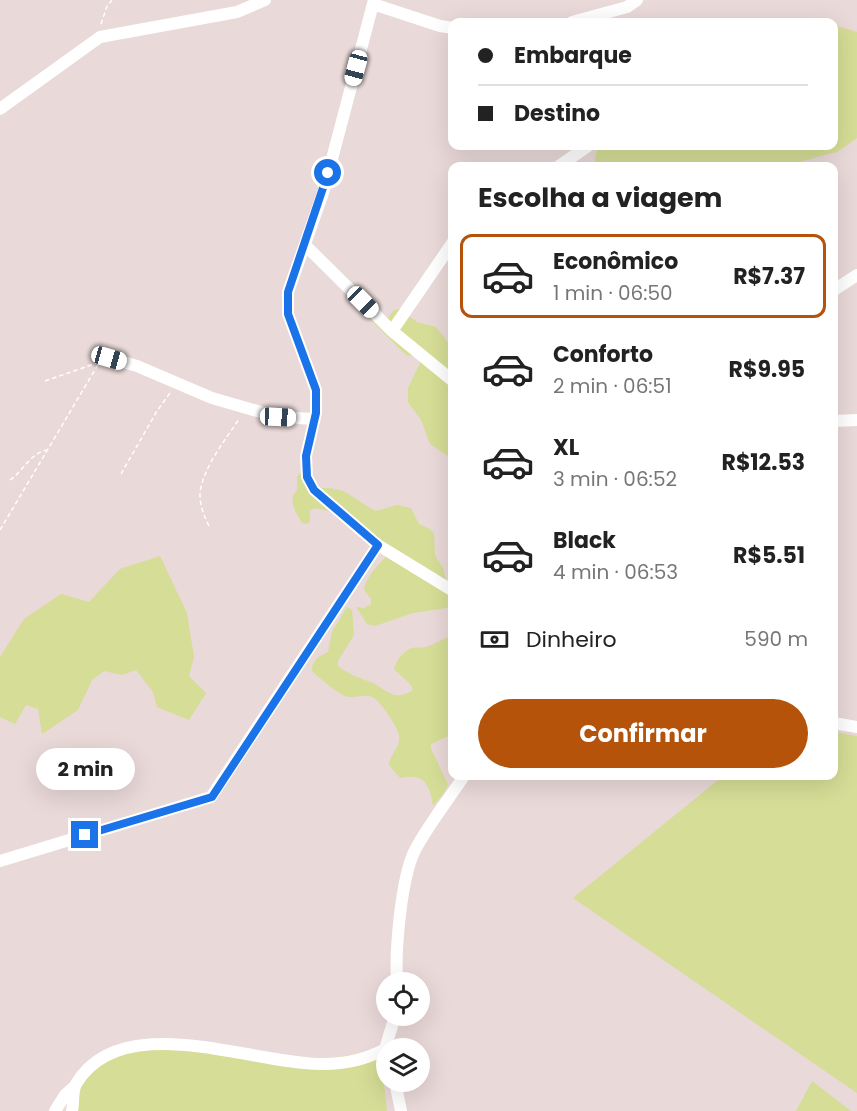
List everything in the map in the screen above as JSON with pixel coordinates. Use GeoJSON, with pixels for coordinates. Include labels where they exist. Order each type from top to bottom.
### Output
{"type":"FeatureCollection","features":[{"type":"Feature","properties":{"kind":"street"},"geometry":{"type":"LineString","coordinates":[[0,109],[100,37],[237,12],[265,0]]}},
{"type":"Feature","properties":{"kind":"street"},"geometry":{"type":"LineString","coordinates":[[448,27],[373,2],[323,192],[288,292],[288,314],[316,390],[314,419],[306,456],[307,477],[314,490],[378,545],[448,586]]}},
{"type":"Feature","properties":{"kind":"street"},"geometry":{"type":"LineString","coordinates":[[583,18],[629,2]]}},
{"type":"Feature","properties":{"kind":"street"},"geometry":{"type":"LineString","coordinates":[[565,162],[582,150]]}},
{"type":"Feature","properties":{"kind":"street"},"geometry":{"type":"LineString","coordinates":[[305,245],[392,331],[448,377]]}},
{"type":"Feature","properties":{"kind":"street"},"geometry":{"type":"LineString","coordinates":[[392,331],[448,249]]}},
{"type":"Feature","properties":{"kind":"street"},"geometry":{"type":"LineString","coordinates":[[838,287],[857,275]]}},
{"type":"Feature","properties":{"kind":"street"},"geometry":{"type":"LineString","coordinates":[[109,358],[246,408],[278,417],[314,419]]}},
{"type":"Feature","properties":{"kind":"street"},"geometry":{"type":"LineString","coordinates":[[838,421],[857,420]]}},
{"type":"Feature","properties":{"kind":"street"},"geometry":{"type":"LineString","coordinates":[[0,861],[212,797],[378,545]]}},
{"type":"Feature","properties":{"kind":"street"},"geometry":{"type":"LineString","coordinates":[[838,724],[857,727]]}},
{"type":"Feature","properties":{"kind":"street"},"geometry":{"type":"LineString","coordinates":[[397,972],[396,942],[410,865],[423,837],[461,780]]}},
{"type":"Feature","properties":{"kind":"street"},"geometry":{"type":"LineString","coordinates":[[55,1111],[65,1095],[97,1061],[106,1055],[127,1048],[166,1044],[194,1045],[304,1064],[351,1061],[376,1054]]}},
{"type":"Feature","properties":{"kind":"street"},"geometry":{"type":"LineString","coordinates":[[72,1111],[74,1087]]}},
{"type":"Feature","properties":{"kind":"street"},"geometry":{"type":"LineString","coordinates":[[397,1092],[401,1111]]}},
{"type":"Feature","properties":{"kind":"path"},"geometry":{"type":"LineString","coordinates":[[100,37],[101,19],[112,0]]}},
{"type":"Feature","properties":{"kind":"path"},"geometry":{"type":"LineString","coordinates":[[0,530],[99,362],[45,381]]}},
{"type":"Feature","properties":{"kind":"path"},"geometry":{"type":"LineString","coordinates":[[122,474],[157,411],[176,384]]}},
{"type":"Feature","properties":{"kind":"path"},"geometry":{"type":"LineString","coordinates":[[209,526],[202,510],[200,493],[206,473],[246,408]]}},
{"type":"Feature","properties":{"kind":"path"},"geometry":{"type":"LineString","coordinates":[[10,480],[19,474],[28,459],[37,452],[47,450]]}},
{"type":"Feature","properties":{"kind":"green space"},"geometry":{"type":"Polygon","coordinates":[[[838,26],[857,32],[857,138],[837,152],[798,162],[595,162],[597,150],[838,150],[838,26]]]}},
{"type":"Feature","properties":{"kind":"green space"},"geometry":{"type":"Polygon","coordinates":[[[400,309],[417,322],[436,327],[448,343],[448,456],[430,444],[421,420],[408,402],[408,388],[422,359],[415,349],[413,356],[406,355],[363,312],[384,319],[388,318],[394,310],[400,309]]]}},
{"type":"Feature","properties":{"kind":"green space"},"geometry":{"type":"Polygon","coordinates":[[[300,473],[310,475],[321,488],[345,492],[376,511],[397,505],[411,508],[419,524],[430,529],[434,534],[435,555],[443,568],[448,587],[448,608],[413,613],[375,626],[367,624],[356,607],[364,608],[371,604],[371,599],[364,590],[365,585],[373,571],[388,555],[340,513],[314,508],[310,511],[310,522],[306,524],[301,522],[293,502],[297,490],[297,477],[300,473]]]}},
{"type":"Feature","properties":{"kind":"green space"},"geometry":{"type":"Polygon","coordinates":[[[160,556],[187,613],[194,657],[189,676],[206,693],[189,720],[157,707],[153,692],[136,670],[122,675],[104,671],[92,680],[78,710],[42,734],[38,709],[26,705],[15,724],[0,717],[0,657],[24,619],[61,594],[89,602],[120,569],[160,556]]]}},
{"type":"Feature","properties":{"kind":"green space"},"geometry":{"type":"Polygon","coordinates":[[[347,607],[352,610],[354,635],[338,661],[338,666],[395,695],[409,693],[413,690],[411,685],[394,669],[403,653],[412,648],[426,647],[448,637],[448,736],[431,744],[431,749],[448,784],[433,806],[428,786],[424,782],[415,777],[400,778],[389,765],[398,744],[399,735],[382,706],[373,697],[344,696],[312,671],[314,661],[328,652],[332,632],[347,607]]]}},
{"type":"Feature","properties":{"kind":"green space"},"geometry":{"type":"Polygon","coordinates":[[[838,733],[857,736],[857,1093],[573,898],[718,780],[838,780],[838,733]]]}},
{"type":"Feature","properties":{"kind":"green space"},"geometry":{"type":"Polygon","coordinates":[[[146,1046],[304,1063],[376,1051],[376,1092],[385,1092],[387,1111],[72,1111],[74,1100],[89,1068],[146,1046]]]}},
{"type":"Feature","properties":{"kind":"green space"},"geometry":{"type":"Polygon","coordinates":[[[812,1081],[851,1111],[796,1111],[812,1081]]]}},
{"type":"Feature","properties":{"kind":"route"},"geometry":{"type":"LineString","coordinates":[[85,835],[212,797],[378,545],[314,490],[307,477],[306,456],[316,413],[316,390],[308,362],[295,336],[288,314],[288,292],[328,173]]}}]}
